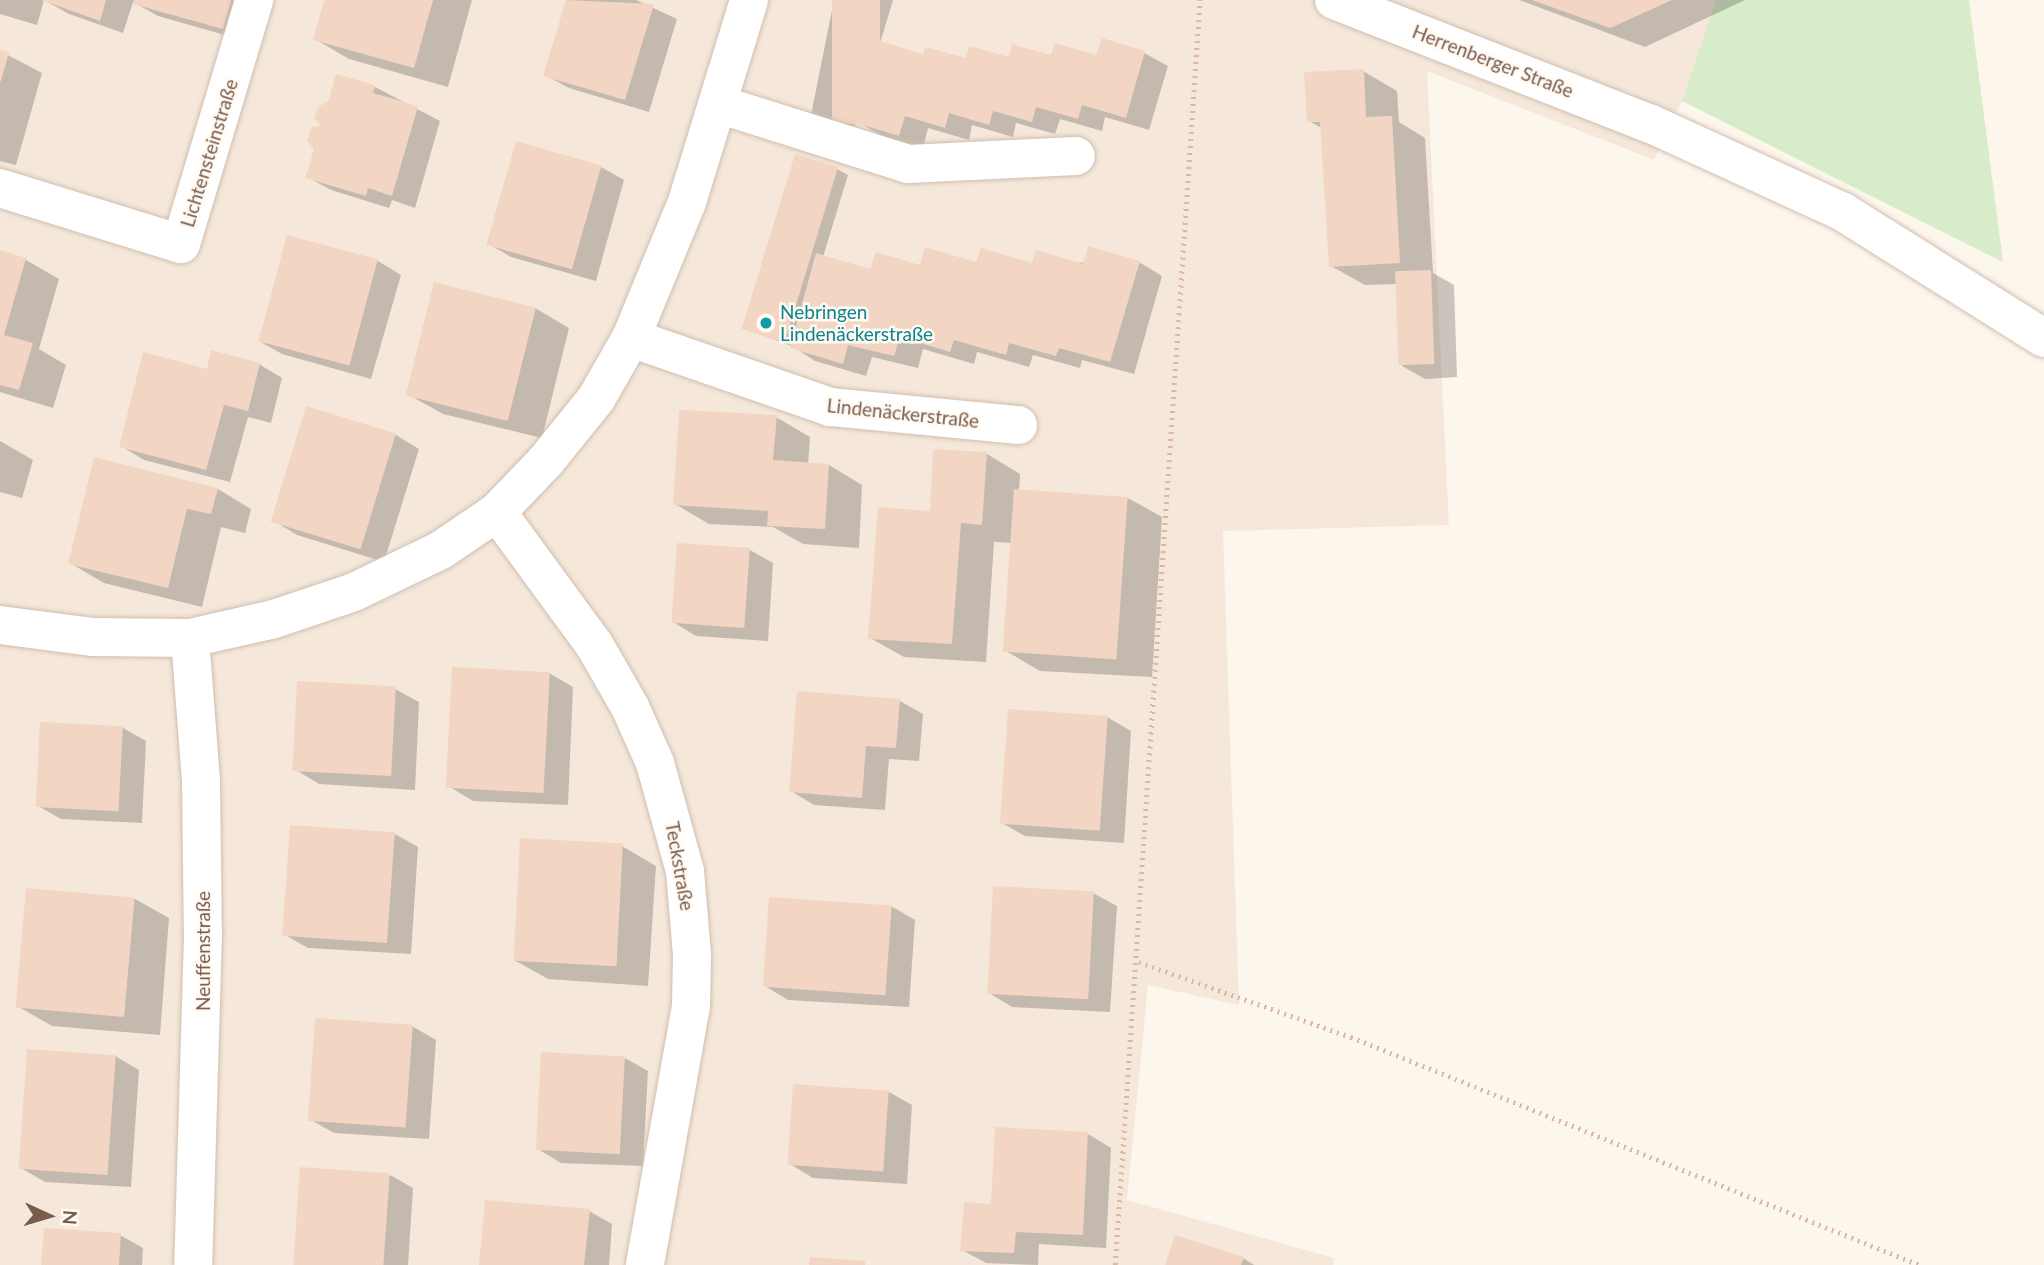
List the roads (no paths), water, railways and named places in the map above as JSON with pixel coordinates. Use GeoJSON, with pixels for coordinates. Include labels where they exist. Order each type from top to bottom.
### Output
{"type":"FeatureCollection","features":[{"type":"Feature","properties":{"kind":"street","name":"Lichtensteinstraße"},"geometry":{"type":"LineString","coordinates":[[0,188],[181,244],[254,0]]}},
{"type":"Feature","properties":{"kind":"street"},"geometry":{"type":"LineString","coordinates":[[0,625],[93,637],[190,638],[274,619],[354,592],[442,550],[496,512],[545,463],[596,399],[631,338],[668,251],[718,104],[749,0]]}},
{"type":"Feature","properties":{"kind":"street","name":"Herrenberger Straße"},"geometry":{"type":"LineString","coordinates":[[1334,0],[1651,124],[1843,212],[2044,338]]}},
{"type":"Feature","properties":{"kind":"street"},"geometry":{"type":"LineString","coordinates":[[718,104],[908,164],[1076,156]]}},
{"type":"Feature","properties":{"kind":"street","name":"Lindenäckerstraße"},"geometry":{"type":"LineString","coordinates":[[631,338],[830,407],[1018,425]]}},
{"type":"Feature","properties":{"kind":"street","name":"Teckstraße"},"geometry":{"type":"LineString","coordinates":[[496,512],[595,646],[630,707],[655,763],[684,872],[692,955],[691,1006],[645,1265]]}},
{"type":"Feature","properties":{"kind":"street","name":"Neuffenstraße"},"geometry":{"type":"LineString","coordinates":[[190,638],[201,781],[203,935],[193,1265]]}},
{"type":"Feature","properties":{"kind":"place","name":"Nebringen Lindenäckerstraße"},"geometry":{"type":"Point","coordinates":[766,323]}}]}
